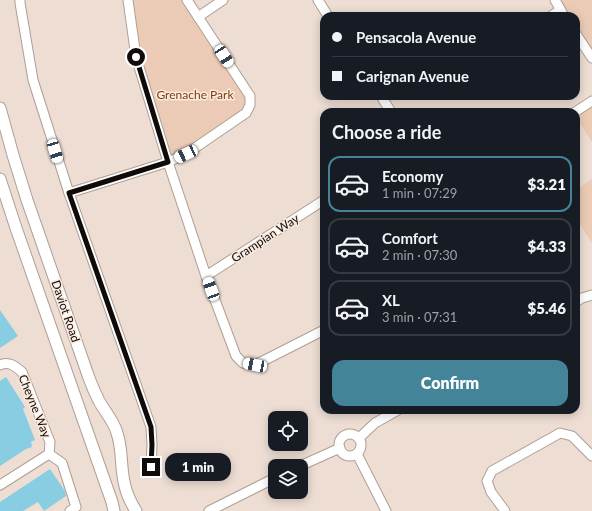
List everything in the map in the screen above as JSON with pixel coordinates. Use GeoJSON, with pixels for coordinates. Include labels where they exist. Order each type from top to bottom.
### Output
{"type":"FeatureCollection","features":[{"type":"Feature","properties":{"kind":"street"},"geometry":{"type":"LineString","coordinates":[[20,0],[33,80],[69,193],[151,427],[151,467]]}},
{"type":"Feature","properties":{"kind":"street"},"geometry":{"type":"LineString","coordinates":[[128,0],[136,57],[168,162],[206,276],[236,356],[243,363],[255,365],[320,332]]}},
{"type":"Feature","properties":{"kind":"street"},"geometry":{"type":"LineString","coordinates":[[69,193],[168,162],[186,154],[246,113],[250,105],[250,96],[187,0]]}},
{"type":"Feature","properties":{"kind":"street"},"geometry":{"type":"LineString","coordinates":[[198,17],[223,0]]}},
{"type":"Feature","properties":{"kind":"street"},"geometry":{"type":"LineString","coordinates":[[318,0],[326,12]]}},
{"type":"Feature","properties":{"kind":"street"},"geometry":{"type":"LineString","coordinates":[[555,0],[561,12]]}},
{"type":"Feature","properties":{"kind":"street"},"geometry":{"type":"LineString","coordinates":[[580,40],[592,58]]}},
{"type":"Feature","properties":{"kind":"street"},"geometry":{"type":"LineString","coordinates":[[580,109],[592,101]]}},
{"type":"Feature","properties":{"kind":"street","name":"Daviot Road"},"geometry":{"type":"LineString","coordinates":[[0,108],[24,192],[89,378],[99,401],[109,415],[117,432],[121,450],[123,478],[131,502],[136,511]]}},
{"type":"Feature","properties":{"kind":"street","name":"Daviot Road"},"geometry":{"type":"LineString","coordinates":[[0,179],[114,511]]}},
{"type":"Feature","properties":{"kind":"street","name":"Grampian Way"},"geometry":{"type":"LineString","coordinates":[[206,276],[320,203]]}},
{"type":"Feature","properties":{"kind":"street"},"geometry":{"type":"LineString","coordinates":[[580,299],[592,295]]}},
{"type":"Feature","properties":{"kind":"street","name":"Cheyne Way"},"geometry":{"type":"LineString","coordinates":[[0,365],[3,363],[14,365],[22,372],[50,442],[49,454],[0,486]]}},
{"type":"Feature","properties":{"kind":"street"},"geometry":{"type":"LineString","coordinates":[[358,438],[375,423],[391,414]]}},
{"type":"Feature","properties":{"kind":"street"},"geometry":{"type":"LineString","coordinates":[[505,511],[491,492],[487,481],[492,471],[560,433],[572,436],[592,456]]}},
{"type":"Feature","properties":{"kind":"street"},"geometry":{"type":"LineString","coordinates":[[347,434],[355,435],[360,440],[361,446],[359,452],[356,454],[348,456],[340,448],[339,444],[343,436],[347,434]]}},
{"type":"Feature","properties":{"kind":"street"},"geometry":{"type":"LineString","coordinates":[[308,462],[340,448]]}},
{"type":"Feature","properties":{"kind":"street"},"geometry":{"type":"LineString","coordinates":[[49,454],[62,463],[76,507],[70,511]]}},
{"type":"Feature","properties":{"kind":"street"},"geometry":{"type":"LineString","coordinates":[[356,454],[386,511]]}},
{"type":"Feature","properties":{"kind":"street"},"geometry":{"type":"LineString","coordinates":[[209,511],[268,482]]}},
{"type":"Feature","properties":{"kind":"green space","name":"Grenache Park"},"geometry":{"type":"Polygon","coordinates":[[[128,0],[187,0],[250,105],[168,162],[136,57],[128,0]]]}},
{"type":"Feature","properties":{"kind":"green space"},"geometry":{"type":"Polygon","coordinates":[[[560,0],[592,0],[592,49],[580,31],[580,12],[568,12],[560,0]]]}},
{"type":"Feature","properties":{"kind":"green space"},"geometry":{"type":"Polygon","coordinates":[[[592,101],[592,142],[580,123],[580,109],[592,101]]]}},
{"type":"Feature","properties":{"kind":"green space"},"geometry":{"type":"Polygon","coordinates":[[[592,179],[592,243],[580,224],[580,187],[592,179]]]}},
{"type":"Feature","properties":{"kind":"building"},"geometry":{"type":"Polygon","coordinates":[[[0,310],[18,336],[0,348],[0,310]]]}},
{"type":"Feature","properties":{"kind":"building"},"geometry":{"type":"Polygon","coordinates":[[[6,377],[25,407],[23,409],[35,440],[31,442],[32,447],[26,449],[0,466],[0,381],[6,377]]]}},
{"type":"Feature","properties":{"kind":"building"},"geometry":{"type":"Polygon","coordinates":[[[50,469],[65,491],[66,496],[44,511],[38,502],[23,511],[0,511],[0,502],[50,469]]]}},
{"type":"Feature","properties":{"kind":"route"},"geometry":{"type":"LineString","coordinates":[[136,57],[168,162],[69,193],[151,427],[151,467]]}}]}
